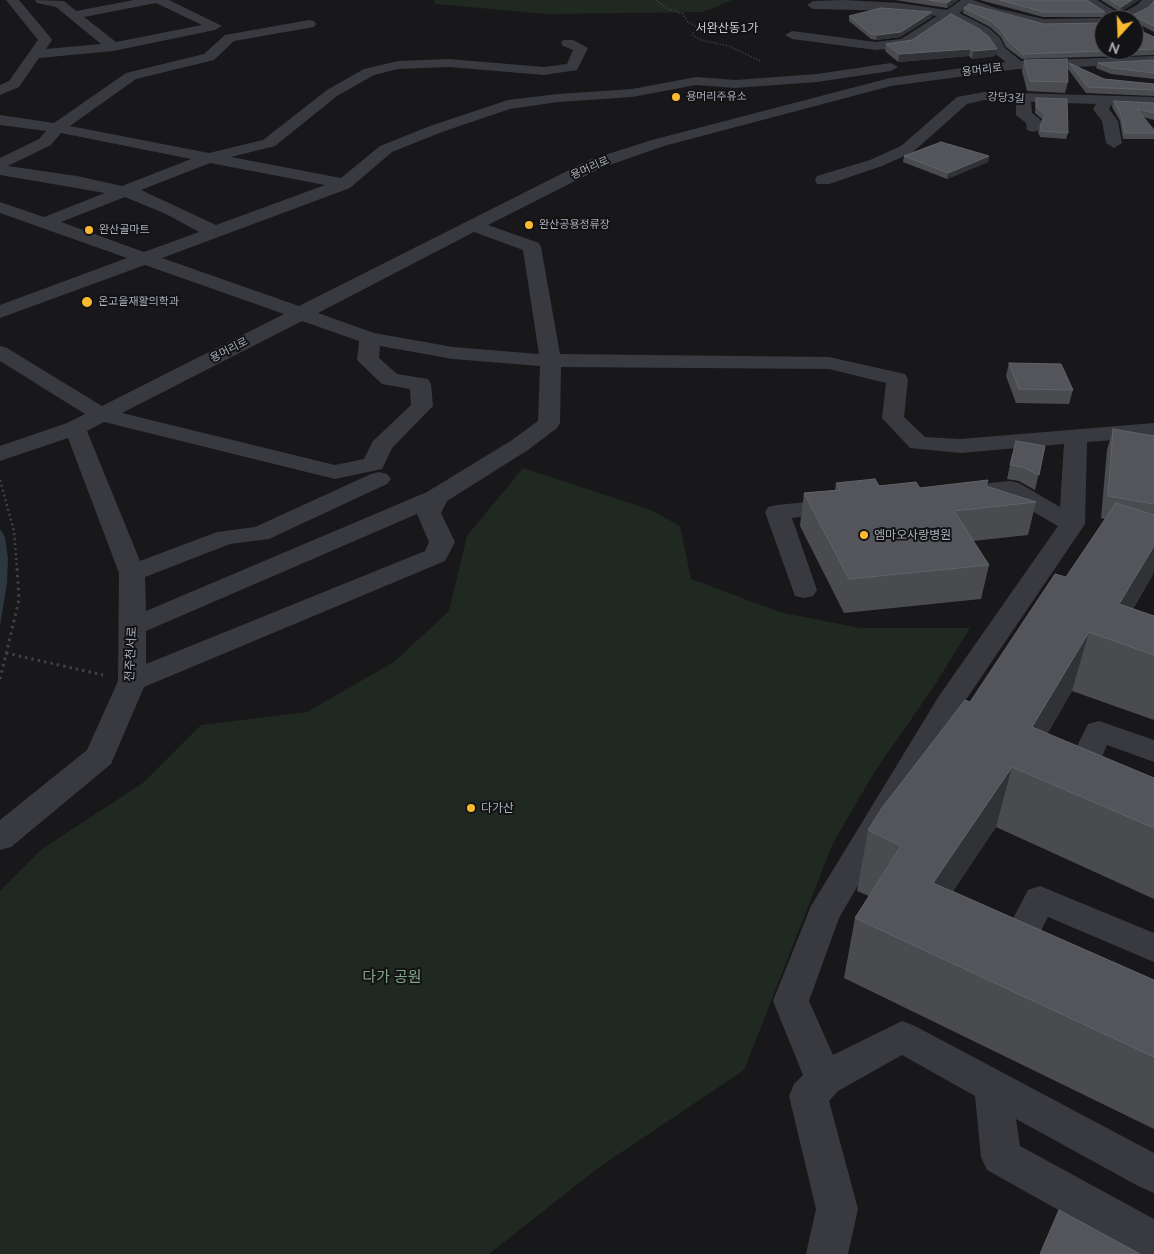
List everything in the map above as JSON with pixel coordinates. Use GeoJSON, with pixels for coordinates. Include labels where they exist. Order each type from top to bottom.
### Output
{"type":"FeatureCollection","features":[{"type":"Feature","properties":{"kind":"street"},"geometry":{"type":"LineString","coordinates":[[0,91],[14,84],[45,40],[12,0]]}},
{"type":"Feature","properties":{"kind":"street"},"geometry":{"type":"LineString","coordinates":[[41,0],[60,4],[113,47]]}},
{"type":"Feature","properties":{"kind":"street"},"geometry":{"type":"LineString","coordinates":[[35,54],[113,47],[215,26],[157,0],[92,6],[73,15]]}},
{"type":"Feature","properties":{"kind":"street"},"geometry":{"type":"LineString","coordinates":[[1088,0],[1104,10]]}},
{"type":"Feature","properties":{"kind":"street"},"geometry":{"type":"LineString","coordinates":[[1138,10],[1149,0]]}},
{"type":"Feature","properties":{"kind":"street"},"geometry":{"type":"LineString","coordinates":[[792,35],[876,46],[905,43],[950,14],[964,1],[992,11],[1043,23],[1094,22]]}},
{"type":"Feature","properties":{"kind":"street"},"geometry":{"type":"LineString","coordinates":[[814,5],[844,4],[950,14],[984,31],[996,41],[999,50],[1018,66]]}},
{"type":"Feature","properties":{"kind":"street"},"geometry":{"type":"LineString","coordinates":[[0,164],[45,142],[57,128],[131,76],[209,58],[230,38],[309,24]]}},
{"type":"Feature","properties":{"kind":"street"},"geometry":{"type":"LineString","coordinates":[[46,222],[208,158],[268,143],[332,93],[369,72],[398,65],[449,63],[544,71],[572,66],[581,48],[568,43]]}},
{"type":"Feature","properties":{"kind":"street"},"geometry":{"type":"LineString","coordinates":[[834,53],[850,43]]}},
{"type":"Feature","properties":{"kind":"street","name":"용머리로"},"geometry":{"type":"LineString","coordinates":[[0,454],[75,428],[595,164],[658,143],[890,82],[1018,66],[1154,60]]}},
{"type":"Feature","properties":{"kind":"street"},"geometry":{"type":"LineString","coordinates":[[0,312],[147,259],[344,184],[386,149],[436,128],[508,105],[558,98],[632,93],[696,81],[735,84],[821,72],[938,63],[991,69]]}},
{"type":"Feature","properties":{"kind":"street"},"geometry":{"type":"LineString","coordinates":[[1066,64],[1099,76]]}},
{"type":"Feature","properties":{"kind":"street","name":"강당3길"},"geometry":{"type":"LineString","coordinates":[[823,180],[876,163],[907,149],[962,100],[984,96],[1105,102],[1154,102]]}},
{"type":"Feature","properties":{"kind":"street"},"geometry":{"type":"LineString","coordinates":[[1024,98],[1024,115],[1034,121],[1033,126]]}},
{"type":"Feature","properties":{"kind":"street"},"geometry":{"type":"LineString","coordinates":[[1105,102],[1101,109],[1110,121],[1114,143]]}},
{"type":"Feature","properties":{"kind":"street"},"geometry":{"type":"LineString","coordinates":[[0,120],[57,128],[344,184]]}},
{"type":"Feature","properties":{"kind":"street"},"geometry":{"type":"LineString","coordinates":[[0,170],[61,178],[139,195],[172,210],[194,224],[218,232]]}},
{"type":"Feature","properties":{"kind":"street"},"geometry":{"type":"LineString","coordinates":[[0,207],[370,338],[453,353],[551,360],[829,363],[897,379],[893,418],[918,443],[960,446],[1154,430]]}},
{"type":"Feature","properties":{"kind":"street"},"geometry":{"type":"LineString","coordinates":[[133,626],[436,498],[462,479],[520,445],[548,423],[551,360],[532,247],[474,226]]}},
{"type":"Feature","properties":{"kind":"street"},"geometry":{"type":"LineString","coordinates":[[0,352],[100,414],[335,472],[374,464],[381,446],[422,406],[420,384],[390,379],[368,360],[370,338]]}},
{"type":"Feature","properties":{"kind":"street","name":"전주천서로"},"geometry":{"type":"LineString","coordinates":[[0,838],[100,756],[132,681],[132,573],[75,428]]}},
{"type":"Feature","properties":{"kind":"street"},"geometry":{"type":"LineString","coordinates":[[824,1079],[791,1001],[823,916],[949,703],[1072,524],[1076,435]]}},
{"type":"Feature","properties":{"kind":"street"},"geometry":{"type":"LineString","coordinates":[[132,573],[226,537],[260,534],[379,479]]}},
{"type":"Feature","properties":{"kind":"street"},"geometry":{"type":"LineString","coordinates":[[942,495],[1010,488],[1072,524]]}},
{"type":"Feature","properties":{"kind":"street"},"geometry":{"type":"LineString","coordinates":[[132,681],[436,556],[442,542],[429,513],[436,498]]}},
{"type":"Feature","properties":{"kind":"street"},"geometry":{"type":"LineString","coordinates":[[804,590],[777,512],[864,503]]}},
{"type":"Feature","properties":{"kind":"street"},"geometry":{"type":"LineString","coordinates":[[1154,751],[1099,731],[1077,778],[1154,807]]}},
{"type":"Feature","properties":{"kind":"street"},"geometry":{"type":"LineString","coordinates":[[1020,941],[1040,899],[1154,948]]}},
{"type":"Feature","properties":{"kind":"street"},"geometry":{"type":"LineString","coordinates":[[827,1254],[837,1209],[808,1096],[824,1079],[902,1036],[1154,1174]]}},
{"type":"Feature","properties":{"kind":"street"},"geometry":{"type":"LineString","coordinates":[[993,1086],[1001,1157],[1154,1240]]}},
{"type":"Feature","properties":{"kind":"path"},"geometry":{"type":"LineString","coordinates":[[656,0],[666,8],[683,14],[688,22],[697,26],[692,35],[701,40],[730,46],[760,61]]}},
{"type":"Feature","properties":{"kind":"path"},"geometry":{"type":"LineString","coordinates":[[0,480],[14,531],[19,600],[0,679]]}},
{"type":"Feature","properties":{"kind":"path"},"geometry":{"type":"LineString","coordinates":[[6,653],[132,681]]}},
{"type":"Feature","properties":{"kind":"green space"},"geometry":{"type":"Polygon","coordinates":[[[434,0],[732,0],[703,12],[547,14],[436,4],[434,0]]]}},
{"type":"Feature","properties":{"kind":"green space","name":"다가 공원"},"geometry":{"type":"Polygon","coordinates":[[[523,468],[651,510],[680,526],[691,579],[779,612],[860,628],[970,628],[935,685],[875,771],[833,843],[744,1070],[598,1168],[489,1254],[0,1254],[0,891],[42,849],[143,783],[201,725],[307,712],[394,662],[449,611],[467,536],[523,468]]]}},
{"type":"Feature","properties":{"kind":"shaded area"},"geometry":{"type":"Polygon","coordinates":[[[0,529],[5,537],[8,559],[7,583],[0,626],[0,529]]]}},
{"type":"Feature","properties":{"kind":"building"},"geometry":{"type":"Polygon","coordinates":[[[929,0],[951,0],[947,3],[929,0]]]}},
{"type":"Feature","properties":{"kind":"building"},"geometry":{"type":"Polygon","coordinates":[[[1000,0],[1087,0],[1102,10],[1094,10],[1094,12],[1044,12],[1000,0]]]}},
{"type":"Feature","properties":{"kind":"building"},"geometry":{"type":"Polygon","coordinates":[[[1110,0],[1132,0],[1121,7],[1110,0]]]}},
{"type":"Feature","properties":{"kind":"building"},"geometry":{"type":"Polygon","coordinates":[[[1154,1],[1154,26],[1144,21],[1143,10],[1154,1]]]}},
{"type":"Feature","properties":{"kind":"building"},"geometry":{"type":"Polygon","coordinates":[[[969,4],[1044,24],[1094,23],[1094,51],[1023,54],[1008,41],[1002,31],[991,21],[964,8],[969,4]]]}},
{"type":"Feature","properties":{"kind":"building"},"geometry":{"type":"Polygon","coordinates":[[[881,8],[932,12],[901,32],[877,35],[871,34],[849,16],[881,8]]]}},
{"type":"Feature","properties":{"kind":"building"},"geometry":{"type":"Polygon","coordinates":[[[951,14],[979,29],[989,37],[997,49],[899,54],[886,44],[912,40],[951,14]]]}},
{"type":"Feature","properties":{"kind":"building"},"geometry":{"type":"Polygon","coordinates":[[[1144,32],[1154,37],[1154,49],[1144,50],[1144,32]]]}},
{"type":"Feature","properties":{"kind":"building"},"geometry":{"type":"Polygon","coordinates":[[[1067,59],[1068,82],[1030,81],[1024,60],[1067,59]]]}},
{"type":"Feature","properties":{"kind":"building"},"geometry":{"type":"Polygon","coordinates":[[[1154,60],[1154,73],[1113,68],[1098,63],[1154,60]]]}},
{"type":"Feature","properties":{"kind":"building"},"geometry":{"type":"Polygon","coordinates":[[[1069,63],[1104,79],[1154,84],[1154,90],[1088,87],[1069,63]]]}},
{"type":"Feature","properties":{"kind":"building"},"geometry":{"type":"Polygon","coordinates":[[[1036,98],[1067,99],[1068,133],[1041,131],[1040,126],[1045,115],[1036,107],[1036,98]]]}},
{"type":"Feature","properties":{"kind":"building"},"geometry":{"type":"Polygon","coordinates":[[[1114,101],[1154,103],[1154,113],[1137,109],[1154,130],[1154,133],[1125,133],[1121,115],[1114,101]]]}},
{"type":"Feature","properties":{"kind":"building"},"geometry":{"type":"Polygon","coordinates":[[[941,142],[989,156],[948,173],[904,156],[941,142]]]}},
{"type":"Feature","properties":{"kind":"building"},"geometry":{"type":"Polygon","coordinates":[[[1009,363],[1061,364],[1073,390],[1019,389],[1009,363]]]}},
{"type":"Feature","properties":{"kind":"building"},"geometry":{"type":"Polygon","coordinates":[[[1113,429],[1154,436],[1154,504],[1108,496],[1113,429]]]}},
{"type":"Feature","properties":{"kind":"building"},"geometry":{"type":"Polygon","coordinates":[[[1016,441],[1045,446],[1039,475],[1023,467],[1010,465],[1016,441]]]}},
{"type":"Feature","properties":{"kind":"building"},"geometry":{"type":"Polygon","coordinates":[[[875,479],[879,486],[916,482],[920,488],[988,480],[986,486],[1036,502],[954,511],[989,565],[849,579],[804,493],[840,490],[836,483],[875,479]]]}},
{"type":"Feature","properties":{"kind":"building"},"geometry":{"type":"Polygon","coordinates":[[[1116,503],[1154,515],[1154,546],[1119,604],[1154,616],[1154,655],[1089,632],[1032,727],[1154,778],[1154,828],[1012,767],[933,883],[1154,980],[1154,1057],[855,918],[901,846],[868,830],[882,808],[965,700],[970,702],[1055,574],[1066,577],[1116,503]]]}},
{"type":"Feature","properties":{"kind":"building"},"geometry":{"type":"Polygon","coordinates":[[[1059,1210],[1140,1254],[1040,1254],[1059,1210]]]}},
{"type":"Feature","properties":{"kind":"place","name":"용머리주유소"},"geometry":{"type":"Point","coordinates":[676,97]}},
{"type":"Feature","properties":{"kind":"place","name":"완산공용정류장"},"geometry":{"type":"Point","coordinates":[529,225]}},
{"type":"Feature","properties":{"kind":"place","name":"완산골마트"},"geometry":{"type":"Point","coordinates":[89,230]}},
{"type":"Feature","properties":{"kind":"place","name":"온고을재활의학과"},"geometry":{"type":"Point","coordinates":[87,302]}},
{"type":"Feature","properties":{"kind":"place","name":"엠마오사랑병원"},"geometry":{"type":"Point","coordinates":[864,535]}},
{"type":"Feature","properties":{"kind":"place","name":"다가산"},"geometry":{"type":"Point","coordinates":[471,808]}},
{"type":"Feature","properties":{"kind":"district","name":"서완산동1가"},"geometry":{"type":"Point","coordinates":[727,28]}}]}
